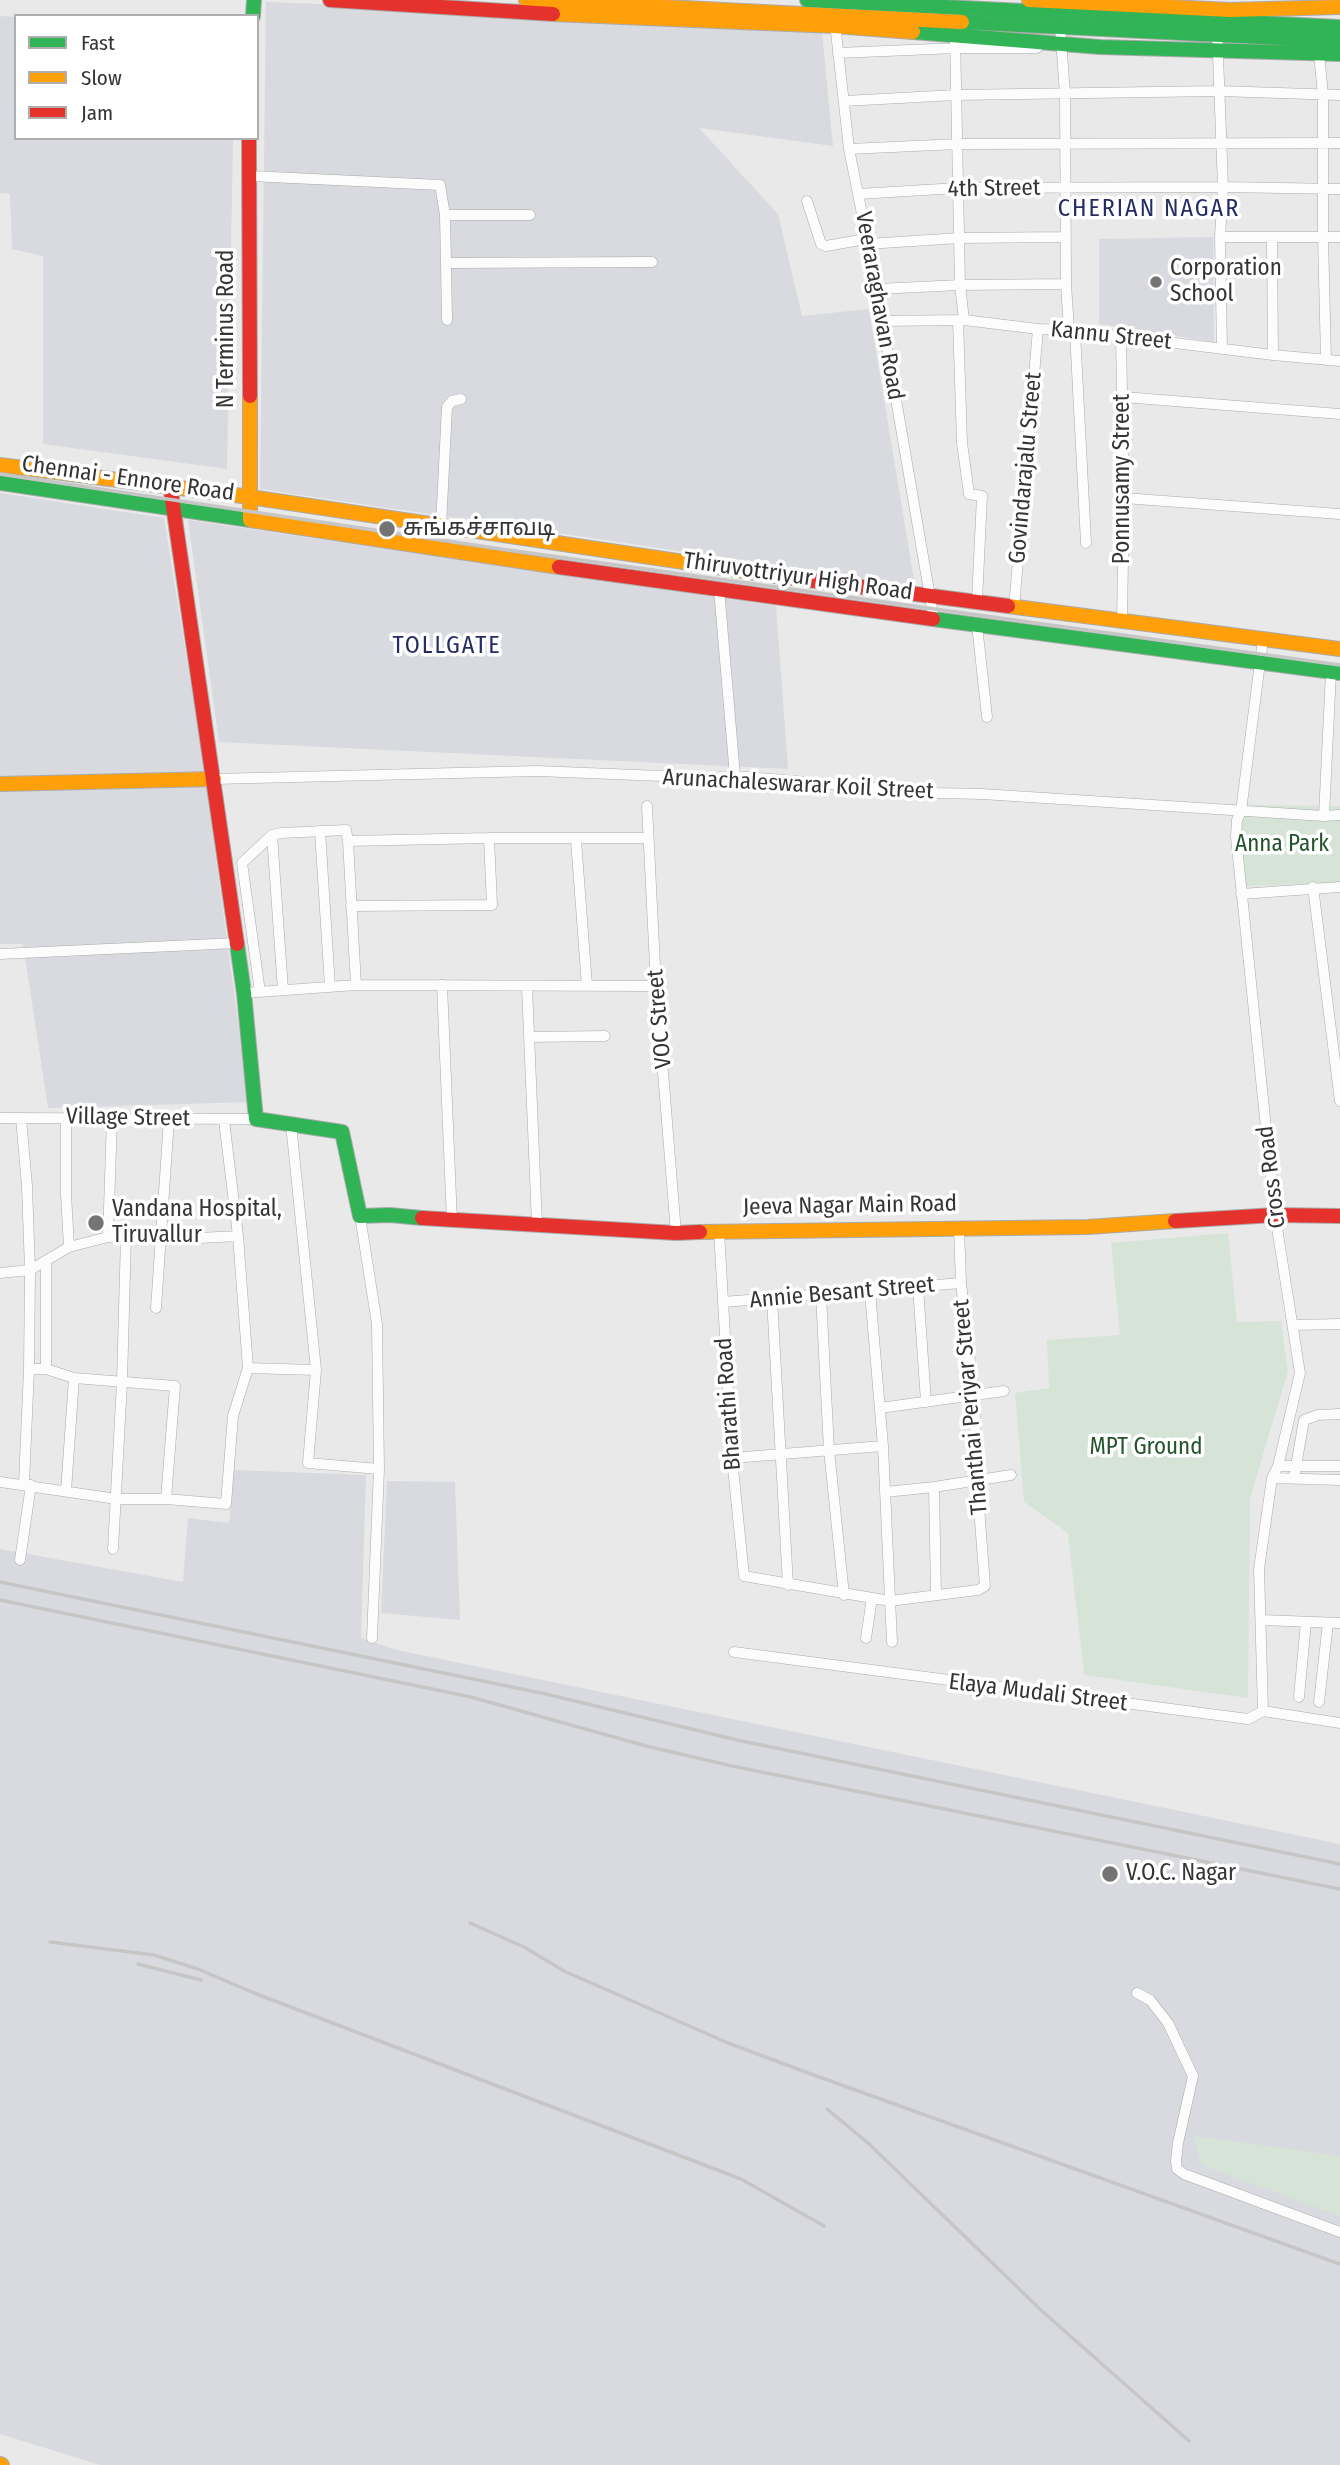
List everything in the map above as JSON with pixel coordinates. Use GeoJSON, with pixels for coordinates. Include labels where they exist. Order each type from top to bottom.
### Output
{"type":"FeatureCollection","features":[{"type":"Feature","properties":{"kind":"main road"},"geometry":{"type":"LineString","coordinates":[[330,0],[636,19],[1217,28],[1340,27]]}},
{"type":"Feature","properties":{"kind":"main road"},"geometry":{"type":"LineString","coordinates":[[526,0],[835,21],[956,41],[1340,54]]}},
{"type":"Feature","properties":{"kind":"main road"},"geometry":{"type":"LineString","coordinates":[[807,0],[1217,28],[1340,41]]}},
{"type":"Feature","properties":{"kind":"main road"},"geometry":{"type":"LineString","coordinates":[[1029,0],[1230,10],[1340,7]]}},
{"type":"Feature","properties":{"kind":"main road","name":"N Terminus Road"},"geometry":{"type":"LineString","coordinates":[[249,140],[250,520]]}},
{"type":"Feature","properties":{"kind":"main road","name":"Chennai - Ennore Road"},"geometry":{"type":"LineString","coordinates":[[0,465],[250,497]]}},
{"type":"Feature","properties":{"kind":"main road","name":"Chennai - Ennore Road"},"geometry":{"type":"LineString","coordinates":[[0,483],[250,520]]}},
{"type":"Feature","properties":{"kind":"main road"},"geometry":{"type":"LineString","coordinates":[[170,485],[244,993],[256,1119],[342,1132],[360,1216]]}},
{"type":"Feature","properties":{"kind":"main road","name":"Thiruvottriyur High Road"},"geometry":{"type":"LineString","coordinates":[[250,497],[717,568],[1340,649]]}},
{"type":"Feature","properties":{"kind":"main road","name":"Thiruvottriyur High Road"},"geometry":{"type":"LineString","coordinates":[[250,520],[507,560],[934,620],[1336,672]]}},
{"type":"Feature","properties":{"kind":"main road"},"geometry":{"type":"LineString","coordinates":[[0,784],[214,779]]}},
{"type":"Feature","properties":{"kind":"main road","name":"Jeeva Nagar Main Road"},"geometry":{"type":"LineString","coordinates":[[360,1216],[390,1215],[676,1233],[1088,1227],[1275,1215],[1340,1216]]}},
{"type":"Feature","properties":{"kind":"street","name":"Veeraraghavan Road"},"geometry":{"type":"LineString","coordinates":[[835,21],[849,149],[877,289],[934,620]]}},
{"type":"Feature","properties":{"kind":"street"},"geometry":{"type":"LineString","coordinates":[[1060,26],[1065,94],[1066,284],[1072,331],[1086,543]]}},
{"type":"Feature","properties":{"kind":"street"},"geometry":{"type":"LineString","coordinates":[[1217,28],[1223,187],[1220,237],[1222,349]]}},
{"type":"Feature","properties":{"kind":"street"},"geometry":{"type":"LineString","coordinates":[[838,53],[956,41],[962,443],[969,494],[982,496],[976,601]]}},
{"type":"Feature","properties":{"kind":"street"},"geometry":{"type":"LineString","coordinates":[[1319,54],[1323,95],[1326,360]]}},
{"type":"Feature","properties":{"kind":"street"},"geometry":{"type":"LineString","coordinates":[[844,101],[956,95],[1219,91],[1340,95]]}},
{"type":"Feature","properties":{"kind":"street"},"geometry":{"type":"LineString","coordinates":[[849,149],[958,144],[1065,146],[1221,142],[1340,143]]}},
{"type":"Feature","properties":{"kind":"street"},"geometry":{"type":"LineString","coordinates":[[250,176],[439,185],[445,215],[447,320]]}},
{"type":"Feature","properties":{"kind":"street","name":"4th Street"},"geometry":{"type":"LineString","coordinates":[[858,194],[958,188],[1340,189]]}},
{"type":"Feature","properties":{"kind":"street"},"geometry":{"type":"LineString","coordinates":[[807,201],[821,244],[826,246],[960,238],[1066,237]]}},
{"type":"Feature","properties":{"kind":"street"},"geometry":{"type":"LineString","coordinates":[[445,215],[530,215]]}},
{"type":"Feature","properties":{"kind":"street"},"geometry":{"type":"LineString","coordinates":[[1220,237],[1340,237]]}},
{"type":"Feature","properties":{"kind":"street"},"geometry":{"type":"LineString","coordinates":[[1272,237],[1273,355]]}},
{"type":"Feature","properties":{"kind":"street"},"geometry":{"type":"LineString","coordinates":[[446,262],[652,262]]}},
{"type":"Feature","properties":{"kind":"street"},"geometry":{"type":"LineString","coordinates":[[877,289],[1066,284]]}},
{"type":"Feature","properties":{"kind":"street","name":"Kannu Street"},"geometry":{"type":"LineString","coordinates":[[882,321],[961,320],[1340,361]]}},
{"type":"Feature","properties":{"kind":"street","name":"Govindarajalu Street"},"geometry":{"type":"LineString","coordinates":[[1014,607],[1038,329]]}},
{"type":"Feature","properties":{"kind":"street","name":"Ponnusamy Street"},"geometry":{"type":"LineString","coordinates":[[1121,337],[1125,498],[1122,622]]}},
{"type":"Feature","properties":{"kind":"street"},"geometry":{"type":"LineString","coordinates":[[1123,397],[1340,414]]}},
{"type":"Feature","properties":{"kind":"street"},"geometry":{"type":"LineString","coordinates":[[441,526],[447,407],[452,401],[461,399]]}},
{"type":"Feature","properties":{"kind":"street"},"geometry":{"type":"LineString","coordinates":[[1125,498],[1340,514]]}},
{"type":"Feature","properties":{"kind":"street"},"geometry":{"type":"LineString","coordinates":[[719,589],[736,776]]}},
{"type":"Feature","properties":{"kind":"street"},"geometry":{"type":"LineString","coordinates":[[977,625],[986,717]]}},
{"type":"Feature","properties":{"kind":"street","name":"Cross Road"},"geometry":{"type":"LineString","coordinates":[[1263,639],[1237,828],[1241,894],[1275,1215],[1300,1373],[1278,1466],[1272,1478],[1259,1569],[1263,1711]]}},
{"type":"Feature","properties":{"kind":"street"},"geometry":{"type":"LineString","coordinates":[[1324,816],[1336,672]]}},
{"type":"Feature","properties":{"kind":"street","name":"Arunachaleswarar Koil Street"},"geometry":{"type":"LineString","coordinates":[[214,779],[537,771],[712,778],[736,776],[938,793],[1340,815]]}},
{"type":"Feature","properties":{"kind":"street","name":"VOC Street"},"geometry":{"type":"LineString","coordinates":[[647,806],[656,986],[676,1233]]}},
{"type":"Feature","properties":{"kind":"street"},"geometry":{"type":"LineString","coordinates":[[1221,810],[1237,828]]}},
{"type":"Feature","properties":{"kind":"street"},"geometry":{"type":"LineString","coordinates":[[260,992],[242,863],[272,835],[281,833],[346,830],[356,985]]}},
{"type":"Feature","properties":{"kind":"street"},"geometry":{"type":"LineString","coordinates":[[320,831],[330,987]]}},
{"type":"Feature","properties":{"kind":"street"},"geometry":{"type":"LineString","coordinates":[[272,835],[284,990]]}},
{"type":"Feature","properties":{"kind":"street"},"geometry":{"type":"LineString","coordinates":[[351,906],[492,905],[489,838]]}},
{"type":"Feature","properties":{"kind":"street"},"geometry":{"type":"LineString","coordinates":[[348,841],[648,838]]}},
{"type":"Feature","properties":{"kind":"street"},"geometry":{"type":"LineString","coordinates":[[576,839],[587,986]]}},
{"type":"Feature","properties":{"kind":"street"},"geometry":{"type":"LineString","coordinates":[[1313,887],[1340,1101]]}},
{"type":"Feature","properties":{"kind":"street"},"geometry":{"type":"LineString","coordinates":[[1241,894],[1340,887]]}},
{"type":"Feature","properties":{"kind":"street"},"geometry":{"type":"LineString","coordinates":[[0,954],[237,943]]}},
{"type":"Feature","properties":{"kind":"street"},"geometry":{"type":"LineString","coordinates":[[244,993],[356,985],[656,986]]}},
{"type":"Feature","properties":{"kind":"street"},"geometry":{"type":"LineString","coordinates":[[442,985],[452,1221]]}},
{"type":"Feature","properties":{"kind":"street"},"geometry":{"type":"LineString","coordinates":[[527,987],[537,1224]]}},
{"type":"Feature","properties":{"kind":"street"},"geometry":{"type":"LineString","coordinates":[[529,1037],[605,1036]]}},
{"type":"Feature","properties":{"kind":"street"},"geometry":{"type":"LineString","coordinates":[[66,1117],[69,1247]]}},
{"type":"Feature","properties":{"kind":"street","name":"Village Street"},"geometry":{"type":"LineString","coordinates":[[0,1118],[256,1119]]}},
{"type":"Feature","properties":{"kind":"street"},"geometry":{"type":"LineString","coordinates":[[20,1560],[27,1484],[30,1270],[21,1118]]}},
{"type":"Feature","properties":{"kind":"street"},"geometry":{"type":"LineString","coordinates":[[108,1237],[112,1118]]}},
{"type":"Feature","properties":{"kind":"street"},"geometry":{"type":"LineString","coordinates":[[156,1308],[169,1119]]}},
{"type":"Feature","properties":{"kind":"street"},"geometry":{"type":"LineString","coordinates":[[0,1482],[117,1499],[166,1499],[226,1504],[233,1416],[248,1368],[239,1236],[224,1120]]}},
{"type":"Feature","properties":{"kind":"street"},"geometry":{"type":"LineString","coordinates":[[291,1124],[316,1370],[308,1463],[379,1469]]}},
{"type":"Feature","properties":{"kind":"street"},"geometry":{"type":"LineString","coordinates":[[360,1216],[377,1324],[379,1469],[372,1638]]}},
{"type":"Feature","properties":{"kind":"street","name":"Thanthai Periyar Street"},"geometry":{"type":"LineString","coordinates":[[936,1595],[978,1590],[985,1586],[976,1481],[974,1396],[961,1283],[959,1228]]}},
{"type":"Feature","properties":{"kind":"street","name":"Bharathi Road"},"geometry":{"type":"LineString","coordinates":[[719,1231],[732,1458],[744,1576],[788,1585]]}},
{"type":"Feature","properties":{"kind":"street"},"geometry":{"type":"LineString","coordinates":[[113,1549],[126,1236]]}},
{"type":"Feature","properties":{"kind":"street"},"geometry":{"type":"LineString","coordinates":[[0,1273],[30,1270],[69,1247],[108,1237],[161,1240],[239,1236]]}},
{"type":"Feature","properties":{"kind":"street"},"geometry":{"type":"LineString","coordinates":[[46,1261],[46,1370]]}},
{"type":"Feature","properties":{"kind":"street","name":"Annie Besant Street"},"geometry":{"type":"LineString","coordinates":[[723,1302],[961,1283]]}},
{"type":"Feature","properties":{"kind":"street"},"geometry":{"type":"LineString","coordinates":[[918,1287],[926,1402]]}},
{"type":"Feature","properties":{"kind":"street"},"geometry":{"type":"LineString","coordinates":[[870,1291],[883,1446],[892,1642]]}},
{"type":"Feature","properties":{"kind":"street"},"geometry":{"type":"LineString","coordinates":[[821,1295],[830,1450],[844,1595]]}},
{"type":"Feature","properties":{"kind":"street"},"geometry":{"type":"LineString","coordinates":[[772,1298],[788,1585],[891,1601],[936,1595],[934,1487]]}},
{"type":"Feature","properties":{"kind":"street"},"geometry":{"type":"LineString","coordinates":[[1293,1325],[1340,1324]]}},
{"type":"Feature","properties":{"kind":"street"},"geometry":{"type":"LineString","coordinates":[[248,1368],[316,1370]]}},
{"type":"Feature","properties":{"kind":"street"},"geometry":{"type":"LineString","coordinates":[[29,1369],[46,1370],[74,1378],[175,1386],[166,1499]]}},
{"type":"Feature","properties":{"kind":"street"},"geometry":{"type":"LineString","coordinates":[[65,1491],[74,1378]]}},
{"type":"Feature","properties":{"kind":"street"},"geometry":{"type":"LineString","coordinates":[[880,1408],[1004,1391]]}},
{"type":"Feature","properties":{"kind":"street"},"geometry":{"type":"LineString","coordinates":[[1294,1478],[1304,1420],[1318,1415],[1340,1414]]}},
{"type":"Feature","properties":{"kind":"street"},"geometry":{"type":"LineString","coordinates":[[732,1458],[883,1446]]}},
{"type":"Feature","properties":{"kind":"street"},"geometry":{"type":"LineString","coordinates":[[1278,1466],[1340,1466]]}},
{"type":"Feature","properties":{"kind":"street"},"geometry":{"type":"LineString","coordinates":[[885,1492],[1011,1475]]}},
{"type":"Feature","properties":{"kind":"street"},"geometry":{"type":"LineString","coordinates":[[1272,1478],[1340,1480]]}},
{"type":"Feature","properties":{"kind":"street"},"geometry":{"type":"LineString","coordinates":[[866,1638],[872,1598]]}},
{"type":"Feature","properties":{"kind":"street"},"geometry":{"type":"LineString","coordinates":[[1262,1620],[1340,1623]]}},
{"type":"Feature","properties":{"kind":"street"},"geometry":{"type":"LineString","coordinates":[[1299,1697],[1306,1622]]}},
{"type":"Feature","properties":{"kind":"street"},"geometry":{"type":"LineString","coordinates":[[1319,1702],[1328,1623]]}},
{"type":"Feature","properties":{"kind":"street","name":"Elaya Mudali Street"},"geometry":{"type":"LineString","coordinates":[[734,1652],[1248,1719],[1263,1711],[1340,1723]]}},
{"type":"Feature","properties":{"kind":"street"},"geometry":{"type":"LineString","coordinates":[[1137,1993],[1150,2000],[1168,2023],[1193,2076],[1175,2161],[1178,2169],[1184,2174],[1340,2232]]}},
{"type":"Feature","properties":{"kind":"shaded area"},"geometry":{"type":"Polygon","coordinates":[[[266,2],[821,22],[833,146],[699,128],[778,214],[802,316],[869,309],[915,586],[260,489],[266,2]]]}},
{"type":"Feature","properties":{"kind":"shaded area"},"geometry":{"type":"Polygon","coordinates":[[[0,16],[14,17],[14,140],[233,140],[227,469],[43,444],[43,256],[12,249],[10,194],[0,193],[0,16]]]}},
{"type":"Feature","properties":{"kind":"shaded area","name":"Corporation School"},"geometry":{"type":"Polygon","coordinates":[[[1213,237],[1214,342],[1099,324],[1099,239],[1213,237]]]}},
{"type":"Feature","properties":{"kind":"shaded area"},"geometry":{"type":"Polygon","coordinates":[[[0,493],[164,518],[200,741],[249,1102],[48,1108],[23,944],[0,944],[0,493]]]}},
{"type":"Feature","properties":{"kind":"shaded area"},"geometry":{"type":"Polygon","coordinates":[[[188,520],[776,606],[788,769],[219,742],[188,520]]]}},
{"type":"Feature","properties":{"kind":"shaded area"},"geometry":{"type":"Polygon","coordinates":[[[234,1470],[366,1475],[361,1638],[397,1650],[1340,1844],[1340,2465],[100,2465],[0,2434],[0,1549],[183,1582],[188,1518],[229,1523],[234,1470]]]}},
{"type":"Feature","properties":{"kind":"shaded area"},"geometry":{"type":"Polygon","coordinates":[[[387,1481],[455,1482],[460,1620],[381,1613],[387,1481]]]}},
{"type":"Feature","properties":{"kind":"green space","name":"Anna Park"},"geometry":{"type":"Polygon","coordinates":[[[1250,805],[1340,806],[1340,883],[1245,886],[1238,823],[1250,805]]]}},
{"type":"Feature","properties":{"kind":"green space","name":"MPT Ground"},"geometry":{"type":"Polygon","coordinates":[[[1228,1233],[1237,1322],[1281,1321],[1288,1371],[1250,1498],[1248,1698],[1084,1675],[1068,1533],[1024,1502],[1015,1393],[1049,1388],[1047,1340],[1120,1335],[1111,1243],[1228,1233]]]}},
{"type":"Feature","properties":{"kind":"green space"},"geometry":{"type":"Polygon","coordinates":[[[1194,2136],[1340,2156],[1340,2216],[1201,2165],[1194,2136]]]}},
{"type":"Feature","properties":{"kind":"railway"},"geometry":{"type":"LineString","coordinates":[[0,474],[501,549],[1340,665]]}},
{"type":"Feature","properties":{"kind":"railway"},"geometry":{"type":"LineString","coordinates":[[0,1582],[546,1694],[737,1740],[1340,1864]]}},
{"type":"Feature","properties":{"kind":"railway"},"geometry":{"type":"LineString","coordinates":[[0,1600],[471,1697],[646,1746],[732,1766],[1340,1889]]}},
{"type":"Feature","properties":{"kind":"railway"},"geometry":{"type":"LineString","coordinates":[[470,1923],[524,1947],[564,1971],[728,2043],[1340,2264]]}},
{"type":"Feature","properties":{"kind":"railway"},"geometry":{"type":"LineString","coordinates":[[50,1942],[154,1955],[198,1969],[254,1993],[741,2179],[824,2226]]}},
{"type":"Feature","properties":{"kind":"railway"},"geometry":{"type":"LineString","coordinates":[[138,1964],[201,1980]]}},
{"type":"Feature","properties":{"kind":"railway"},"geometry":{"type":"LineString","coordinates":[[827,2109],[868,2143],[1041,2310],[1189,2441]]}},
{"type":"Feature","properties":{"kind":"traffic: fast"},"geometry":{"type":"LineString","coordinates":[[253,14],[254,0]]}},
{"type":"Feature","properties":{"kind":"traffic: fast"},"geometry":{"type":"LineString","coordinates":[[807,0],[1340,27]]}},
{"type":"Feature","properties":{"kind":"traffic: fast"},"geometry":{"type":"LineString","coordinates":[[962,22],[1340,41]]}},
{"type":"Feature","properties":{"kind":"traffic: fast"},"geometry":{"type":"LineString","coordinates":[[913,32],[1100,47],[1340,54]]}},
{"type":"Feature","properties":{"kind":"traffic: fast"},"geometry":{"type":"LineString","coordinates":[[0,483],[250,520]]}},
{"type":"Feature","properties":{"kind":"traffic: fast"},"geometry":{"type":"LineString","coordinates":[[933,619],[1340,673]]}},
{"type":"Feature","properties":{"kind":"traffic: fast"},"geometry":{"type":"LineString","coordinates":[[237,944],[256,1119],[342,1132],[360,1216],[422,1218]]}},
{"type":"Feature","properties":{"kind":"traffic: slow"},"geometry":{"type":"LineString","coordinates":[[526,0],[962,22]]}},
{"type":"Feature","properties":{"kind":"traffic: slow"},"geometry":{"type":"LineString","coordinates":[[1029,0],[1230,10],[1340,7]]}},
{"type":"Feature","properties":{"kind":"traffic: slow"},"geometry":{"type":"LineString","coordinates":[[553,14],[913,32]]}},
{"type":"Feature","properties":{"kind":"traffic: slow"},"geometry":{"type":"LineString","coordinates":[[250,396],[250,520],[559,567]]}},
{"type":"Feature","properties":{"kind":"traffic: slow"},"geometry":{"type":"LineString","coordinates":[[0,465],[250,497]]}},
{"type":"Feature","properties":{"kind":"traffic: slow"},"geometry":{"type":"LineString","coordinates":[[250,497],[777,576]]}},
{"type":"Feature","properties":{"kind":"traffic: slow"},"geometry":{"type":"LineString","coordinates":[[1008,606],[1340,649]]}},
{"type":"Feature","properties":{"kind":"traffic: slow"},"geometry":{"type":"LineString","coordinates":[[0,784],[214,779]]}},
{"type":"Feature","properties":{"kind":"traffic: slow"},"geometry":{"type":"LineString","coordinates":[[700,1232],[1088,1227],[1175,1221]]}},
{"type":"Feature","properties":{"kind":"traffic: jam"},"geometry":{"type":"LineString","coordinates":[[330,0],[553,14]]}},
{"type":"Feature","properties":{"kind":"traffic: jam"},"geometry":{"type":"LineString","coordinates":[[249,140],[250,396]]}},
{"type":"Feature","properties":{"kind":"traffic: jam"},"geometry":{"type":"LineString","coordinates":[[170,485],[237,944]]}},
{"type":"Feature","properties":{"kind":"traffic: jam"},"geometry":{"type":"LineString","coordinates":[[559,567],[933,619]]}},
{"type":"Feature","properties":{"kind":"traffic: jam"},"geometry":{"type":"LineString","coordinates":[[777,576],[1008,606]]}},
{"type":"Feature","properties":{"kind":"traffic: jam"},"geometry":{"type":"LineString","coordinates":[[1175,1221],[1275,1215],[1340,1216]]}},
{"type":"Feature","properties":{"kind":"traffic: jam"},"geometry":{"type":"LineString","coordinates":[[422,1218],[676,1233],[700,1232]]}},
{"type":"Feature","properties":{"kind":"place","name":"Corporation School"},"geometry":{"type":"Point","coordinates":[1156,282]}},
{"type":"Feature","properties":{"kind":"place","name":"சுங்கச்சாவடி"},"geometry":{"type":"Point","coordinates":[387,529]}},
{"type":"Feature","properties":{"kind":"place","name":"Vandana Hospital, Tiruvallur"},"geometry":{"type":"Point","coordinates":[96,1223]}},
{"type":"Feature","properties":{"kind":"place","name":"V.O.C. Nagar"},"geometry":{"type":"Point","coordinates":[1110,1874]}},
{"type":"Feature","properties":{"kind":"district","name":"CHERIAN NAGAR"},"geometry":{"type":"Point","coordinates":[1149,209]}},
{"type":"Feature","properties":{"kind":"district","name":"TOLLGATE"},"geometry":{"type":"Point","coordinates":[447,646]}}]}
